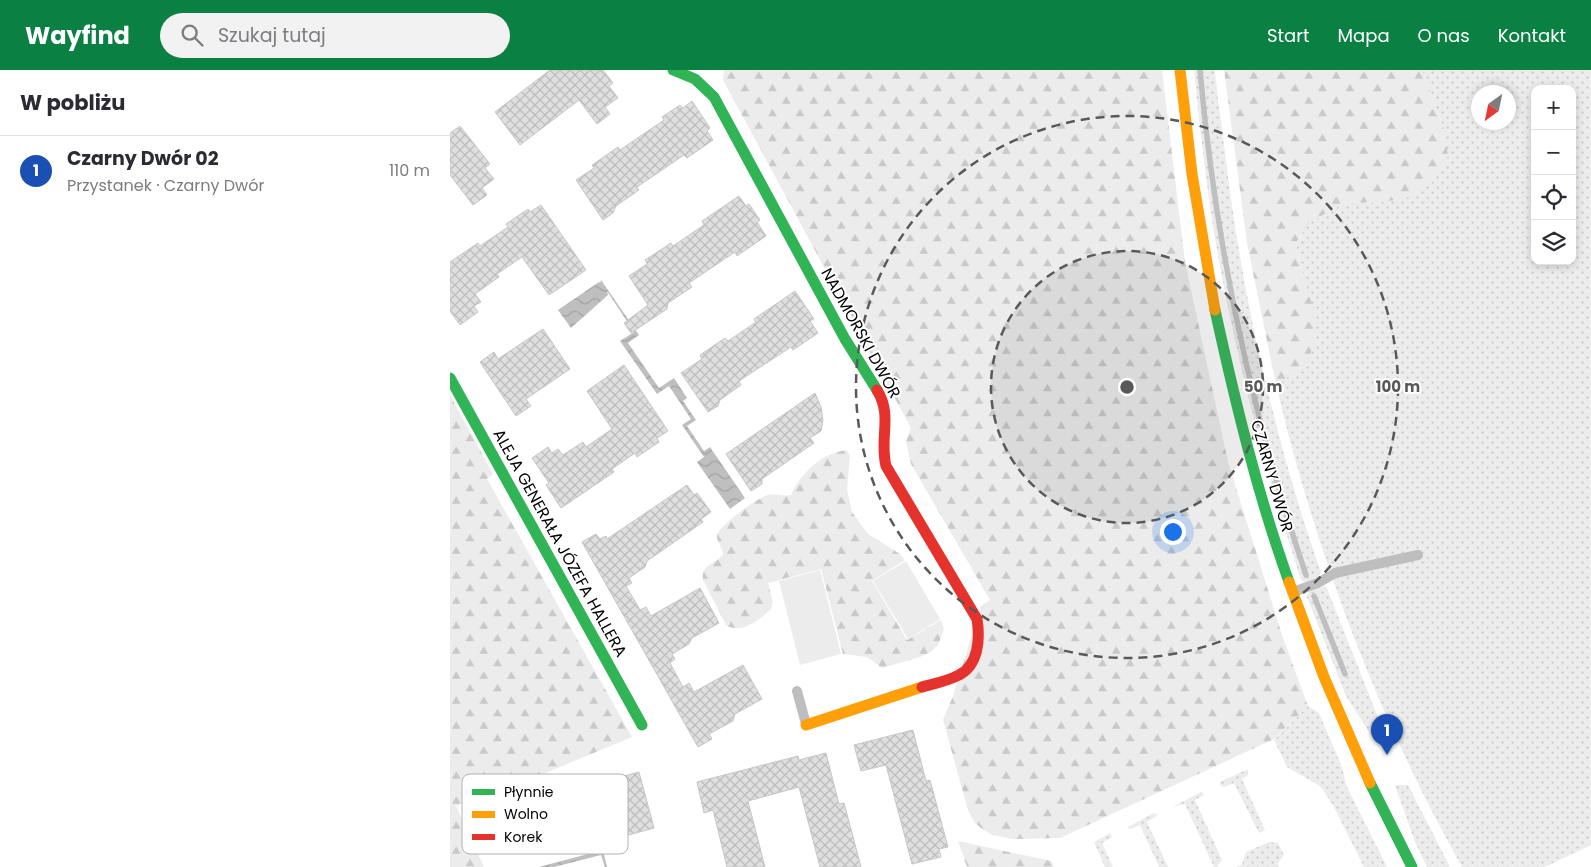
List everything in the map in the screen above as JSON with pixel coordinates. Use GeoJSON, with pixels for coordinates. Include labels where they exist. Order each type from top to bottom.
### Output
{"type":"FeatureCollection","features":[{"type":"Feature","properties":{"kind":"street","name":"NADMORSKI DWÓR"},"geometry":{"type":"LineString","coordinates":[[673,70],[694,79],[714,97],[845,339],[883,400],[886,412],[882,449],[886,466],[977,619],[980,632],[976,656],[960,675],[806,725]]}},
{"type":"Feature","properties":{"kind":"street","name":"CZARNY DWÓR"},"geometry":{"type":"LineString","coordinates":[[1180,70],[1195,200],[1215,315],[1249,461],[1291,593],[1325,682],[1358,758],[1412,867]]}},
{"type":"Feature","properties":{"kind":"street","name":"ALEJA GENERAŁA JÓZEFA HALLERA"},"geometry":{"type":"LineString","coordinates":[[450,378],[642,725]]}},
{"type":"Feature","properties":{"kind":"lane"},"geometry":{"type":"LineString","coordinates":[[1291,593],[1318,583],[1335,573],[1418,555]]}},
{"type":"Feature","properties":{"kind":"lane"},"geometry":{"type":"LineString","coordinates":[[797,691],[806,725]]}},
{"type":"Feature","properties":{"kind":"green space"},"geometry":{"type":"Polygon","coordinates":[[[724,70],[1162,70],[1185,262],[1228,462],[1283,638],[1308,706],[1274,739],[1060,838],[1012,839],[993,835],[974,822],[968,810],[943,720],[953,696],[981,606],[990,600],[911,464],[906,441],[911,428],[723,80],[724,70]]]}},
{"type":"Feature","properties":{"kind":"green space"},"geometry":{"type":"Polygon","coordinates":[[[1194,70],[1215,70],[1232,207],[1250,313],[1274,418],[1321,573],[1317,578],[1305,582],[1301,580],[1276,499],[1253,417],[1234,334],[1213,228],[1194,70]]]}},
{"type":"Feature","properties":{"kind":"green space"},"geometry":{"type":"Polygon","coordinates":[[[1224,70],[1422,70],[1444,129],[1448,156],[1434,181],[1412,196],[1384,202],[1345,203],[1308,223],[1296,243],[1303,275],[1314,310],[1316,342],[1304,366],[1276,385],[1247,243],[1224,70]]]}},
{"type":"Feature","properties":{"kind":"green space"},"geometry":{"type":"Polygon","coordinates":[[[1422,70],[1591,70],[1591,845],[1545,867],[1462,867],[1431,810],[1403,752],[1352,632],[1310,510],[1276,385],[1304,366],[1303,275],[1296,243],[1308,223],[1345,203],[1384,202],[1444,129],[1422,70]]]}},
{"type":"Feature","properties":{"kind":"green space"},"geometry":{"type":"Polygon","coordinates":[[[450,395],[493,474],[487,479],[632,737],[543,774],[462,774],[462,804],[456,806],[462,819],[462,854],[478,854],[484,867],[450,867],[450,395]]]}},
{"type":"Feature","properties":{"kind":"green space"},"geometry":{"type":"Polygon","coordinates":[[[847,450],[850,456],[847,489],[852,512],[868,534],[900,554],[905,560],[872,581],[907,640],[941,620],[944,629],[938,645],[931,652],[882,668],[867,657],[843,654],[821,569],[768,583],[773,602],[771,609],[750,625],[738,628],[726,625],[703,580],[706,567],[723,554],[717,536],[730,520],[765,496],[771,494],[791,495],[800,479],[813,465],[829,455],[847,450]]]}},
{"type":"Feature","properties":{"kind":"green space"},"geometry":{"type":"Polygon","coordinates":[[[906,561],[940,619],[908,639],[873,581],[906,561]]]}},
{"type":"Feature","properties":{"kind":"green space"},"geometry":{"type":"Polygon","coordinates":[[[820,570],[841,654],[800,665],[779,581],[820,570]]]}},
{"type":"Feature","properties":{"kind":"green space"},"geometry":{"type":"Polygon","coordinates":[[[1326,586],[1379,720],[1373,738],[1346,696],[1307,597],[1309,592],[1326,586]]]}},
{"type":"Feature","properties":{"kind":"green space"},"geometry":{"type":"Polygon","coordinates":[[[1308,706],[1319,713],[1342,767],[1346,785],[1387,867],[1364,867],[1333,805],[1320,786],[1287,767],[1274,740],[1308,706]]]}},
{"type":"Feature","properties":{"kind":"green space"},"geometry":{"type":"Polygon","coordinates":[[[1248,769],[1248,775],[1242,779],[1265,830],[1259,833],[1234,783],[1224,787],[1220,785],[1220,782],[1248,769]]]}},
{"type":"Feature","properties":{"kind":"green space"},"geometry":{"type":"Polygon","coordinates":[[[1395,785],[1408,785],[1450,867],[1427,867],[1415,842],[1395,785]]]}},
{"type":"Feature","properties":{"kind":"green space"},"geometry":{"type":"Polygon","coordinates":[[[1201,792],[1204,795],[1195,800],[1222,860],[1217,867],[1214,867],[1185,804],[1173,807],[1201,792]]]}},
{"type":"Feature","properties":{"kind":"green space"},"geometry":{"type":"Polygon","coordinates":[[[1154,813],[1158,815],[1147,822],[1168,867],[1159,867],[1140,825],[1130,829],[1128,827],[1154,813]]]}},
{"type":"Feature","properties":{"kind":"green space"},"geometry":{"type":"Polygon","coordinates":[[[1110,833],[1112,837],[1102,843],[1113,867],[1105,867],[1094,842],[1110,833]]]}},
{"type":"Feature","properties":{"kind":"green space"},"geometry":{"type":"Polygon","coordinates":[[[958,841],[1051,861],[1054,867],[967,867],[958,841]]]}},
{"type":"Feature","properties":{"kind":"green space"},"geometry":{"type":"Polygon","coordinates":[[[1269,842],[1278,843],[1284,855],[1278,863],[1279,867],[1237,867],[1242,864],[1246,852],[1269,842]]]}},
{"type":"Feature","properties":{"kind":"water"},"geometry":{"type":"Polygon","coordinates":[[[601,280],[639,335],[628,343],[659,388],[674,378],[687,398],[683,401],[696,420],[687,426],[704,451],[710,447],[745,498],[730,509],[697,462],[704,457],[682,425],[691,419],[669,386],[657,394],[620,341],[634,332],[607,291],[608,295],[571,328],[558,310],[600,283],[601,280]]]}},
{"type":"Feature","properties":{"kind":"water"},"geometry":{"type":"Polygon","coordinates":[[[588,854],[604,854],[607,867],[605,867],[601,855],[554,867],[539,867],[588,854]]]}},
{"type":"Feature","properties":{"kind":"building"},"geometry":{"type":"Polygon","coordinates":[[[550,70],[603,70],[613,83],[609,86],[618,98],[605,107],[610,114],[597,124],[579,100],[520,145],[495,112],[550,70]]]}},
{"type":"Feature","properties":{"kind":"building"},"geometry":{"type":"Polygon","coordinates":[[[692,101],[710,128],[707,131],[713,140],[687,158],[684,155],[637,187],[639,190],[616,206],[613,213],[603,220],[576,180],[594,168],[592,165],[618,147],[620,150],[664,120],[662,117],[680,105],[683,108],[692,101]]]}},
{"type":"Feature","properties":{"kind":"building"},"geometry":{"type":"Polygon","coordinates":[[[460,126],[490,164],[485,168],[494,179],[482,188],[487,195],[473,205],[450,175],[450,133],[460,126]]]}},
{"type":"Feature","properties":{"kind":"building"},"geometry":{"type":"Polygon","coordinates":[[[739,196],[746,206],[749,204],[760,220],[757,222],[766,236],[737,256],[735,252],[689,283],[692,287],[668,303],[667,309],[631,333],[624,323],[648,305],[629,276],[647,264],[645,260],[671,243],[673,246],[704,225],[702,221],[739,196]]]}},
{"type":"Feature","properties":{"kind":"building"},"geometry":{"type":"Polygon","coordinates":[[[541,205],[586,270],[549,295],[522,257],[497,274],[499,277],[475,294],[481,302],[474,306],[478,312],[460,325],[450,311],[450,262],[478,243],[480,246],[508,227],[506,224],[528,209],[530,212],[541,205]]]}},
{"type":"Feature","properties":{"kind":"building"},"geometry":{"type":"Polygon","coordinates":[[[795,291],[814,319],[810,321],[818,333],[793,350],[791,347],[739,381],[741,385],[720,400],[718,406],[708,412],[681,373],[702,359],[700,355],[725,338],[728,341],[756,322],[754,319],[795,291]]]}},
{"type":"Feature","properties":{"kind":"building"},"geometry":{"type":"Polygon","coordinates":[[[543,329],[570,369],[526,399],[531,406],[516,416],[480,362],[494,352],[498,359],[543,329]]]}},
{"type":"Feature","properties":{"kind":"building"},"geometry":{"type":"Polygon","coordinates":[[[624,365],[668,431],[657,438],[659,442],[637,457],[635,453],[612,469],[614,472],[561,508],[546,485],[549,483],[532,458],[548,447],[552,453],[558,449],[563,455],[583,442],[586,447],[612,429],[587,391],[624,365]]]}},
{"type":"Feature","properties":{"kind":"building"},"geometry":{"type":"Polygon","coordinates":[[[815,393],[821,407],[823,420],[821,431],[810,438],[814,443],[762,479],[762,484],[751,491],[726,454],[815,393]]]}},
{"type":"Feature","properties":{"kind":"building"},"geometry":{"type":"Polygon","coordinates":[[[687,485],[694,495],[697,493],[711,512],[701,519],[703,522],[647,561],[645,567],[629,578],[632,583],[626,586],[640,610],[646,607],[651,616],[700,588],[719,623],[692,638],[689,644],[672,654],[675,659],[670,663],[683,687],[689,683],[694,692],[743,665],[762,699],[735,714],[733,721],[709,734],[712,739],[698,747],[582,542],[596,534],[600,539],[606,536],[607,539],[687,485]]]}},
{"type":"Feature","properties":{"kind":"building"},"geometry":{"type":"Polygon","coordinates":[[[913,730],[926,781],[930,780],[948,847],[939,849],[941,857],[912,864],[886,765],[861,771],[854,745],[913,730]]]}},
{"type":"Feature","properties":{"kind":"building"},"geometry":{"type":"Polygon","coordinates":[[[826,753],[839,804],[844,803],[861,867],[820,867],[799,787],[748,801],[765,867],[727,867],[713,810],[704,813],[697,782],[798,756],[799,760],[826,753]]]}},
{"type":"Feature","properties":{"kind":"building"},"geometry":{"type":"Polygon","coordinates":[[[639,772],[654,828],[628,835],[628,775],[639,772]]]}},
{"type":"Feature","properties":{"kind":"waterway"},"geometry":{"type":"LineString","coordinates":[[1200,70],[1215,198],[1238,326],[1268,451],[1306,575]]}},
{"type":"Feature","properties":{"kind":"waterway"},"geometry":{"type":"LineString","coordinates":[[1314,596],[1345,674]]}},
{"type":"Feature","properties":{"kind":"traffic: fast"},"geometry":{"type":"LineString","coordinates":[[673,70],[695,79],[714,97],[845,339],[877,390]]}},
{"type":"Feature","properties":{"kind":"traffic: fast"},"geometry":{"type":"LineString","coordinates":[[1215,310],[1248,447],[1277,548],[1289,582]]}},
{"type":"Feature","properties":{"kind":"traffic: fast"},"geometry":{"type":"LineString","coordinates":[[450,378],[642,725]]}},
{"type":"Feature","properties":{"kind":"traffic: fast"},"geometry":{"type":"LineString","coordinates":[[1370,783],[1412,867]]}},
{"type":"Feature","properties":{"kind":"traffic: slow"},"geometry":{"type":"LineString","coordinates":[[1180,70],[1192,174],[1215,310]]}},
{"type":"Feature","properties":{"kind":"traffic: slow"},"geometry":{"type":"LineString","coordinates":[[1289,582],[1324,677],[1370,783]]}},
{"type":"Feature","properties":{"kind":"traffic: slow"},"geometry":{"type":"LineString","coordinates":[[806,725],[922,687]]}},
{"type":"Feature","properties":{"kind":"traffic: jam"},"geometry":{"type":"LineString","coordinates":[[877,390],[884,409],[884,455],[886,466],[977,619],[977,650],[971,665],[966,671],[955,677],[922,687]]}},
{"type":"Feature","properties":{"kind":"place","name":"Czarny Dwór 02"},"geometry":{"type":"Point","coordinates":[1387,755]}}]}
